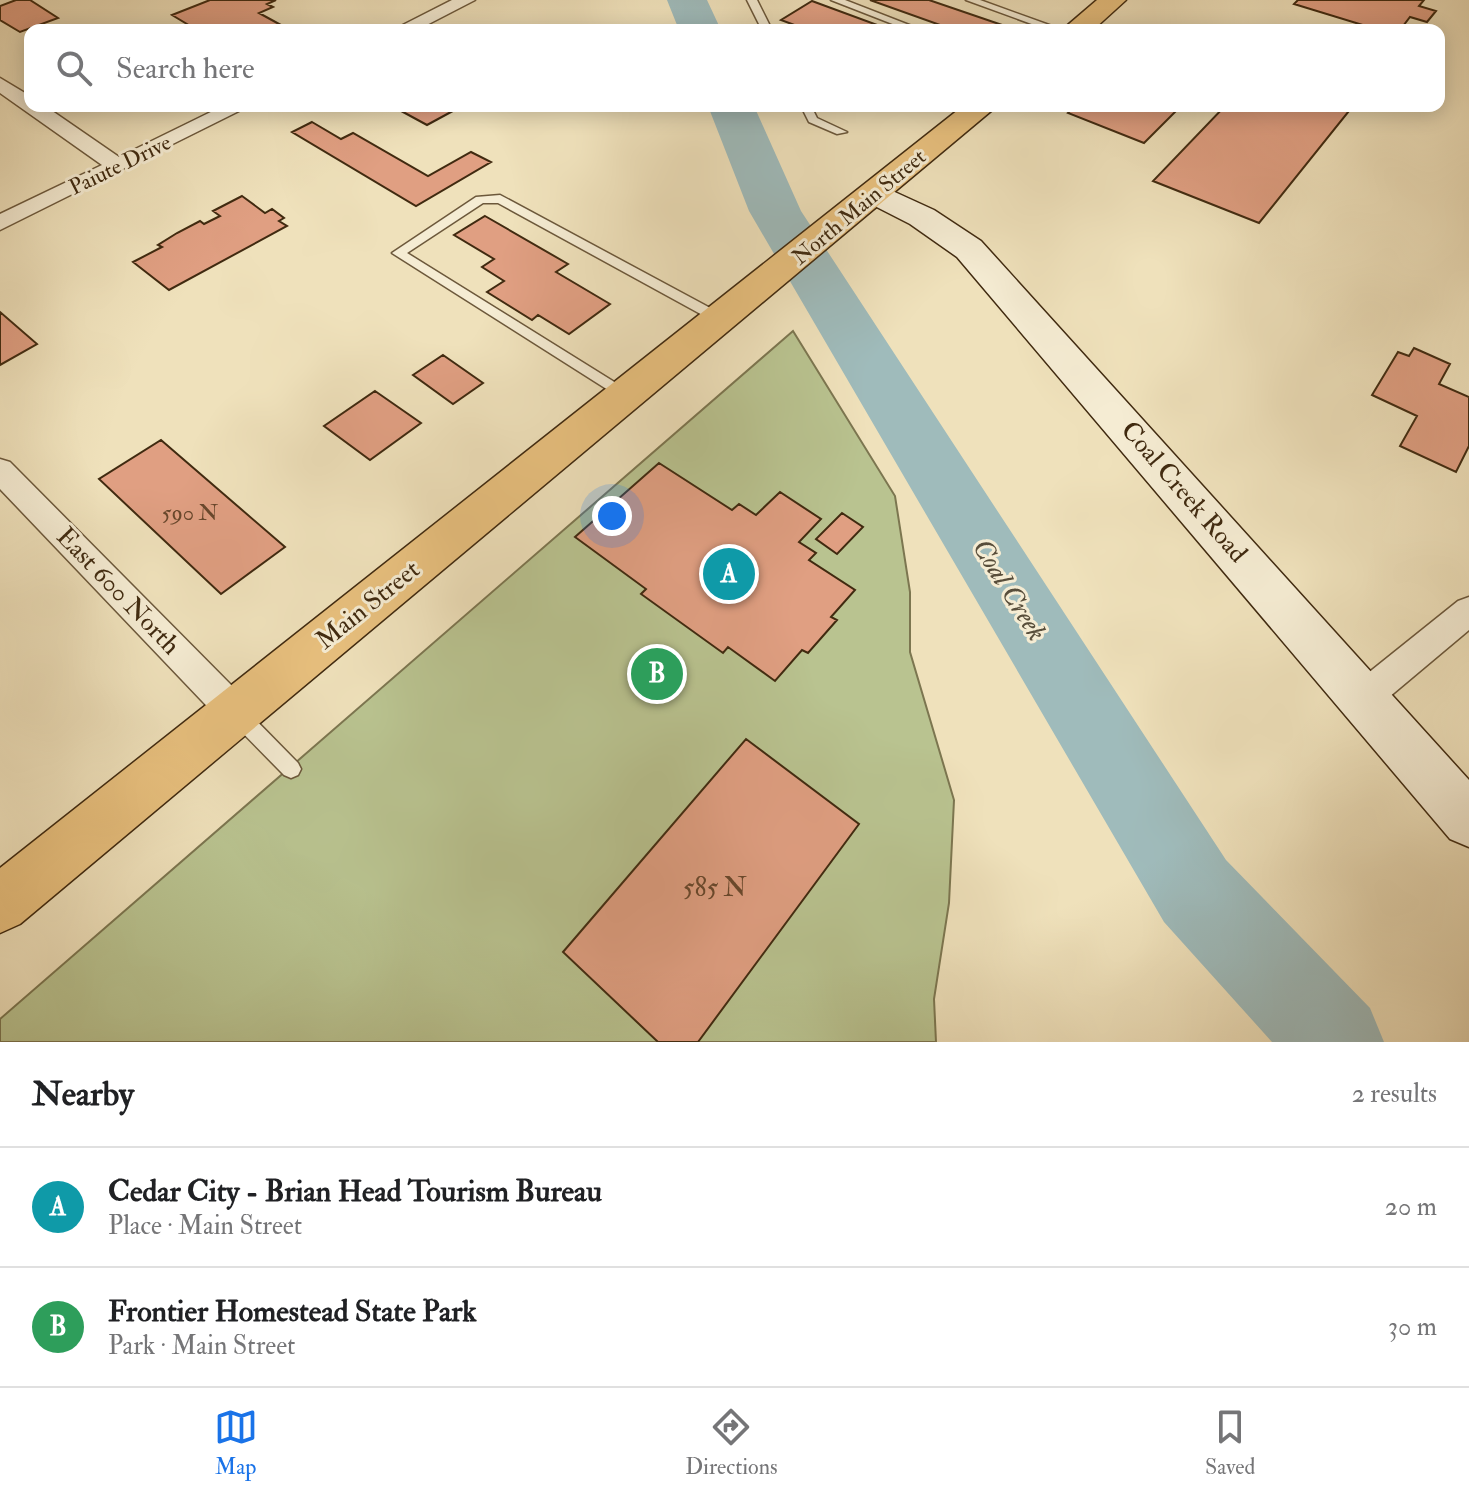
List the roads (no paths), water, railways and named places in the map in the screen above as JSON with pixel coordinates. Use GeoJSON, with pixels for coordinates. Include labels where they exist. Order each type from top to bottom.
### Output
{"type":"FeatureCollection","features":[{"type":"Feature","properties":{"kind":"main road"},"geometry":{"type":"LineString","coordinates":[[1083,24],[1113,0]]}},
{"type":"Feature","properties":{"kind":"main road","name":"North Main Street"},"geometry":{"type":"LineString","coordinates":[[729,314],[975,112]]}},
{"type":"Feature","properties":{"kind":"main road","name":"Coal Creek Road"},"geometry":{"type":"LineString","coordinates":[[875,193],[922,217],[969,249],[1469,820]]}},
{"type":"Feature","properties":{"kind":"main road","name":"Main Street"},"geometry":{"type":"LineString","coordinates":[[0,904],[729,314]]}},
{"type":"Feature","properties":{"kind":"street"},"geometry":{"type":"LineString","coordinates":[[415,24],[466,0]]}},
{"type":"Feature","properties":{"kind":"street"},"geometry":{"type":"LineString","coordinates":[[0,84],[24,100]]}},
{"type":"Feature","properties":{"kind":"street"},"geometry":{"type":"LineString","coordinates":[[41,112],[118,166]]}},
{"type":"Feature","properties":{"kind":"street","name":"Paiute Drive"},"geometry":{"type":"LineString","coordinates":[[0,223],[227,112]]}},
{"type":"Feature","properties":{"kind":"street","name":"East 600 North"},"geometry":{"type":"LineString","coordinates":[[0,470],[235,712]]}},
{"type":"Feature","properties":{"kind":"street"},"geometry":{"type":"LineString","coordinates":[[1364,697],[1469,611]]}},
{"type":"Feature","properties":{"kind":"lane"},"geometry":{"type":"LineString","coordinates":[[752,0],[764,24]]}},
{"type":"Feature","properties":{"kind":"lane"},"geometry":{"type":"LineString","coordinates":[[836,0],[901,24]]}},
{"type":"Feature","properties":{"kind":"lane"},"geometry":{"type":"LineString","coordinates":[[971,0],[1041,24]]}},
{"type":"Feature","properties":{"kind":"lane"},"geometry":{"type":"LineString","coordinates":[[809,112],[813,120],[841,132]]}},
{"type":"Feature","properties":{"kind":"lane"},"geometry":{"type":"LineString","coordinates":[[627,397],[398,253],[480,200],[491,197],[729,314]]}},
{"type":"Feature","properties":{"kind":"lane"},"geometry":{"type":"LineString","coordinates":[[235,712],[291,769]]}},
{"type":"Feature","properties":{"kind":"waterway","name":"Coal Creek"},"geometry":{"type":"LineString","coordinates":[[687,0],[697,24]]}},
{"type":"Feature","properties":{"kind":"waterway","name":"Coal Creek"},"geometry":{"type":"LineString","coordinates":[[734,112],[775,211],[1195,891],[1336,1042]]}},
{"type":"Feature","properties":{"kind":"place","name":"Cedar City - Brian Head Tourism Bureau"},"geometry":{"type":"Point","coordinates":[729,574]}},
{"type":"Feature","properties":{"kind":"place","name":"Frontier Homestead State Park"},"geometry":{"type":"Point","coordinates":[657,674]}}]}
